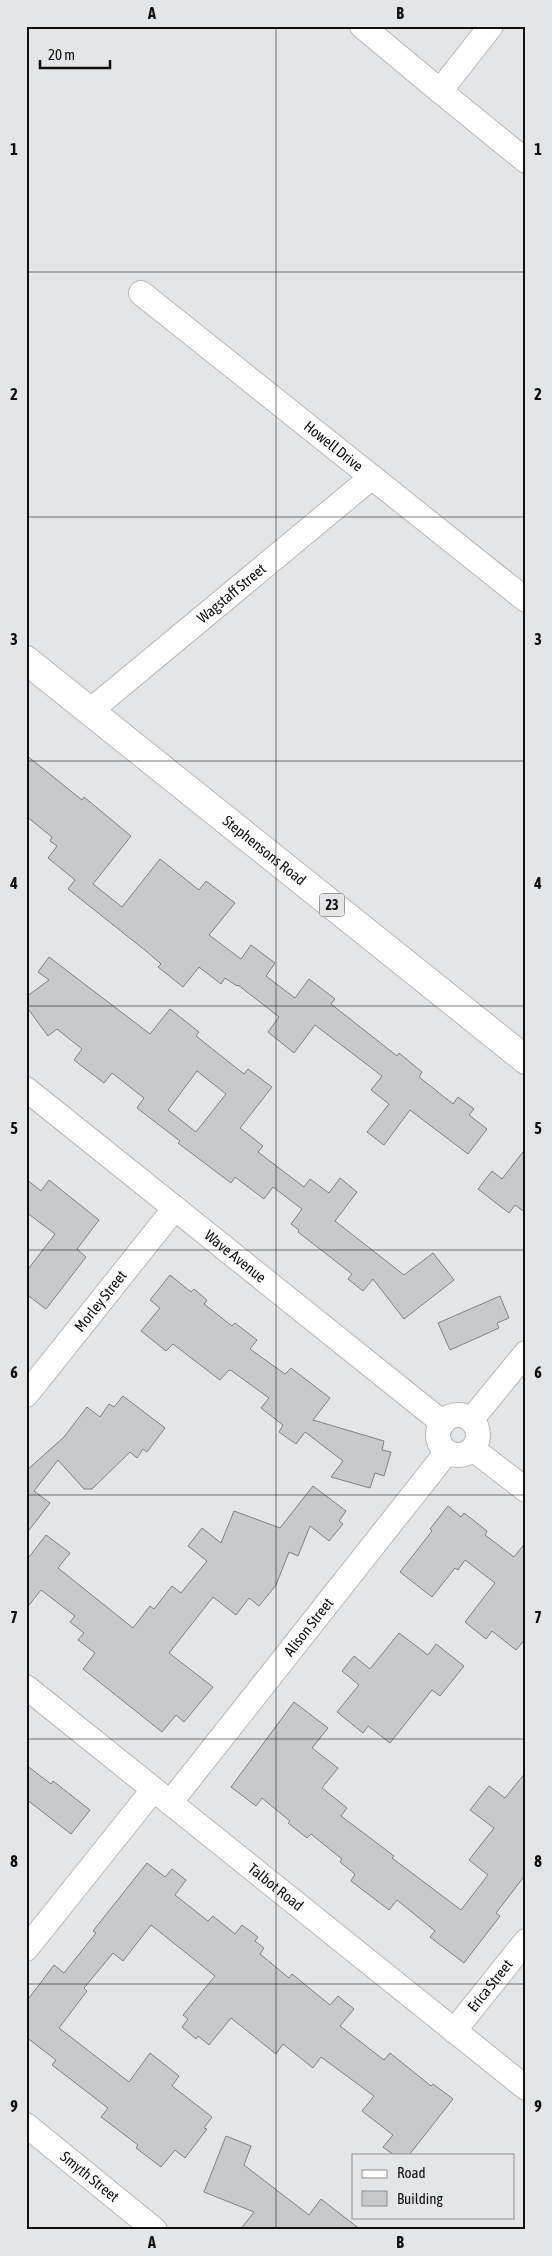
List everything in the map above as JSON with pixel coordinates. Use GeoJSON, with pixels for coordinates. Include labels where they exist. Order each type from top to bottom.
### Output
{"type":"FeatureCollection","features":[{"type":"Feature","properties":{"kind":"main road","name":"Stephensons Road"},"geometry":{"type":"LineString","coordinates":[[26,660],[526,1060]]}},
{"type":"Feature","properties":{"kind":"street"},"geometry":{"type":"LineString","coordinates":[[362,26],[526,161]]}},
{"type":"Feature","properties":{"kind":"street"},"geometry":{"type":"LineString","coordinates":[[440,91],[491,26]]}},
{"type":"Feature","properties":{"kind":"street","name":"Howell Drive"},"geometry":{"type":"LineString","coordinates":[[142,293],[526,600]]}},
{"type":"Feature","properties":{"kind":"street","name":"Wagstaff Street"},"geometry":{"type":"LineString","coordinates":[[90,711],[372,477]]}},
{"type":"Feature","properties":{"kind":"street","name":"Wave Avenue"},"geometry":{"type":"LineString","coordinates":[[26,1089],[442,1423]]}},
{"type":"Feature","properties":{"kind":"street","name":"Morley Street"},"geometry":{"type":"LineString","coordinates":[[26,1395],[175,1208]]}},
{"type":"Feature","properties":{"kind":"street"},"geometry":{"type":"LineString","coordinates":[[471,1420],[526,1353]]}},
{"type":"Feature","properties":{"kind":"street"},"geometry":{"type":"LineString","coordinates":[[454,1416],[461,1416],[471,1420],[478,1432],[478,1439],[473,1449],[461,1455],[446,1452],[439,1440],[438,1434],[442,1423],[454,1416]]}},
{"type":"Feature","properties":{"kind":"street"},"geometry":{"type":"LineString","coordinates":[[473,1449],[526,1490]]}},
{"type":"Feature","properties":{"kind":"street","name":"Alison Street"},"geometry":{"type":"LineString","coordinates":[[26,1949],[161,1796],[446,1452]]}},
{"type":"Feature","properties":{"kind":"street","name":"Talbot Road"},"geometry":{"type":"LineString","coordinates":[[26,1687],[526,2088]]}},
{"type":"Feature","properties":{"kind":"street","name":"Erica Street"},"geometry":{"type":"LineString","coordinates":[[454,2031],[526,1941]]}},
{"type":"Feature","properties":{"kind":"street","name":"Smyth Street"},"geometry":{"type":"LineString","coordinates":[[26,2125],[155,2230]]}},
{"type":"Feature","properties":{"kind":"building"},"geometry":{"type":"Polygon","coordinates":[[[26,755],[82,800],[84,797],[131,836],[93,884],[122,907],[160,859],[199,890],[206,881],[235,903],[209,935],[241,959],[251,945],[275,963],[266,976],[295,998],[309,979],[335,999],[331,1004],[397,1056],[399,1053],[422,1072],[419,1077],[453,1104],[458,1097],[474,1109],[469,1115],[487,1129],[468,1154],[410,1110],[384,1145],[367,1132],[389,1104],[371,1090],[382,1076],[315,1025],[294,1053],[268,1032],[279,1017],[238,985],[225,978],[221,984],[199,967],[183,987],[158,967],[161,964],[146,951],[68,889],[75,880],[48,858],[57,846],[50,841],[52,837],[26,816],[26,755]]]}},
{"type":"Feature","properties":{"kind":"building"},"geometry":{"type":"Polygon","coordinates":[[[49,957],[150,1034],[170,1009],[199,1032],[196,1036],[244,1074],[248,1069],[272,1087],[240,1128],[263,1146],[258,1152],[304,1187],[310,1179],[329,1193],[340,1178],[357,1192],[335,1221],[404,1275],[433,1253],[454,1280],[404,1319],[373,1279],[363,1291],[348,1279],[352,1274],[298,1232],[299,1230],[291,1224],[302,1209],[273,1187],[264,1199],[235,1177],[231,1183],[178,1143],[180,1141],[137,1108],[144,1098],[112,1073],[104,1083],[74,1060],[82,1049],[57,1029],[48,1036],[26,1006],[26,997],[49,980],[38,972],[49,957]],[[197,1071],[168,1110],[196,1132],[226,1094],[197,1071]]]}},
{"type":"Feature","properties":{"kind":"building"},"geometry":{"type":"Polygon","coordinates":[[[526,1148],[526,1213],[515,1205],[509,1213],[478,1189],[492,1171],[502,1179],[526,1148]]]}},
{"type":"Feature","properties":{"kind":"building"},"geometry":{"type":"Polygon","coordinates":[[[26,1179],[41,1191],[49,1180],[99,1220],[77,1249],[86,1257],[46,1309],[26,1294],[26,1272],[55,1234],[26,1212],[26,1179]]]}},
{"type":"Feature","properties":{"kind":"building"},"geometry":{"type":"Polygon","coordinates":[[[170,1275],[191,1292],[194,1289],[207,1300],[204,1304],[232,1326],[235,1323],[257,1340],[250,1349],[285,1374],[291,1368],[330,1398],[313,1420],[384,1441],[382,1450],[391,1452],[384,1476],[375,1473],[370,1488],[331,1477],[343,1461],[305,1432],[296,1444],[279,1432],[283,1425],[261,1408],[269,1398],[232,1371],[229,1370],[220,1380],[173,1344],[166,1351],[141,1331],[160,1308],[150,1300],[170,1275]]]}},
{"type":"Feature","properties":{"kind":"building"},"geometry":{"type":"Polygon","coordinates":[[[500,1296],[509,1318],[497,1323],[499,1328],[450,1350],[438,1323],[500,1296]]]}},
{"type":"Feature","properties":{"kind":"building"},"geometry":{"type":"Polygon","coordinates":[[[123,1396],[165,1428],[147,1452],[143,1449],[137,1458],[130,1452],[92,1489],[84,1489],[58,1460],[34,1491],[50,1503],[26,1534],[26,1471],[64,1437],[87,1407],[100,1417],[109,1404],[114,1407],[123,1396]]]}},
{"type":"Feature","properties":{"kind":"building"},"geometry":{"type":"Polygon","coordinates":[[[313,1486],[346,1511],[339,1521],[343,1524],[329,1541],[310,1526],[298,1556],[289,1552],[276,1585],[259,1606],[249,1598],[236,1615],[213,1597],[169,1653],[213,1687],[184,1722],[176,1715],[162,1732],[83,1669],[95,1653],[78,1640],[84,1633],[70,1622],[75,1616],[41,1590],[26,1609],[26,1561],[46,1535],[70,1553],[58,1568],[133,1628],[150,1606],[154,1609],[172,1586],[181,1593],[207,1561],[188,1546],[202,1528],[221,1543],[234,1511],[280,1528],[313,1486]]]}},
{"type":"Feature","properties":{"kind":"building"},"geometry":{"type":"Polygon","coordinates":[[[448,1506],[461,1517],[464,1513],[487,1531],[485,1535],[514,1557],[526,1542],[526,1638],[516,1650],[492,1631],[486,1639],[465,1622],[495,1583],[465,1560],[458,1570],[455,1568],[432,1597],[400,1572],[432,1531],[430,1529],[448,1506]]]}},
{"type":"Feature","properties":{"kind":"building"},"geometry":{"type":"Polygon","coordinates":[[[399,1633],[428,1655],[436,1644],[464,1666],[440,1696],[432,1690],[390,1743],[368,1726],[363,1733],[337,1712],[359,1685],[342,1671],[354,1656],[370,1669],[399,1633]]]}},
{"type":"Feature","properties":{"kind":"building"},"geometry":{"type":"Polygon","coordinates":[[[294,1702],[328,1728],[312,1748],[338,1768],[322,1788],[347,1808],[341,1816],[394,1856],[392,1858],[461,1910],[488,1875],[469,1860],[494,1828],[470,1810],[489,1786],[505,1798],[526,1772],[526,1874],[496,1913],[500,1916],[464,1963],[430,1937],[435,1931],[397,1900],[389,1910],[351,1881],[355,1874],[340,1862],[342,1859],[311,1834],[307,1838],[262,1798],[256,1806],[231,1787],[294,1702]]]}},
{"type":"Feature","properties":{"kind":"building"},"geometry":{"type":"Polygon","coordinates":[[[26,1765],[51,1784],[53,1781],[90,1810],[71,1834],[26,1799],[26,1765]]]}},
{"type":"Feature","properties":{"kind":"building"},"geometry":{"type":"Polygon","coordinates":[[[147,1863],[165,1877],[172,1869],[186,1880],[175,1895],[208,1921],[213,1916],[235,1934],[242,1925],[258,1937],[255,1941],[264,1948],[260,1954],[289,1978],[292,1974],[330,2005],[338,1996],[354,2009],[340,2026],[384,2060],[390,2053],[431,2086],[433,2084],[453,2099],[410,2154],[393,2154],[383,2147],[393,2135],[362,2111],[374,2096],[321,2057],[313,2068],[283,2044],[276,2054],[231,2018],[209,2045],[198,2036],[196,2039],[182,2027],[188,2019],[183,2015],[215,1976],[151,1925],[123,1961],[113,1953],[84,1988],[87,1991],[59,2028],[129,2082],[150,2053],[179,2076],[172,2086],[212,2117],[204,2128],[207,2129],[185,2158],[175,2150],[161,2167],[136,2148],[138,2145],[101,2117],[108,2108],[52,2065],[56,2060],[26,2037],[26,2002],[54,1965],[64,1973],[96,1933],[93,1931],[147,1863]]]}},
{"type":"Feature","properties":{"kind":"building"},"geometry":{"type":"Polygon","coordinates":[[[226,2136],[251,2146],[244,2165],[309,2215],[321,2199],[361,2230],[240,2230],[254,2212],[204,2192],[226,2136]]]}}]}
